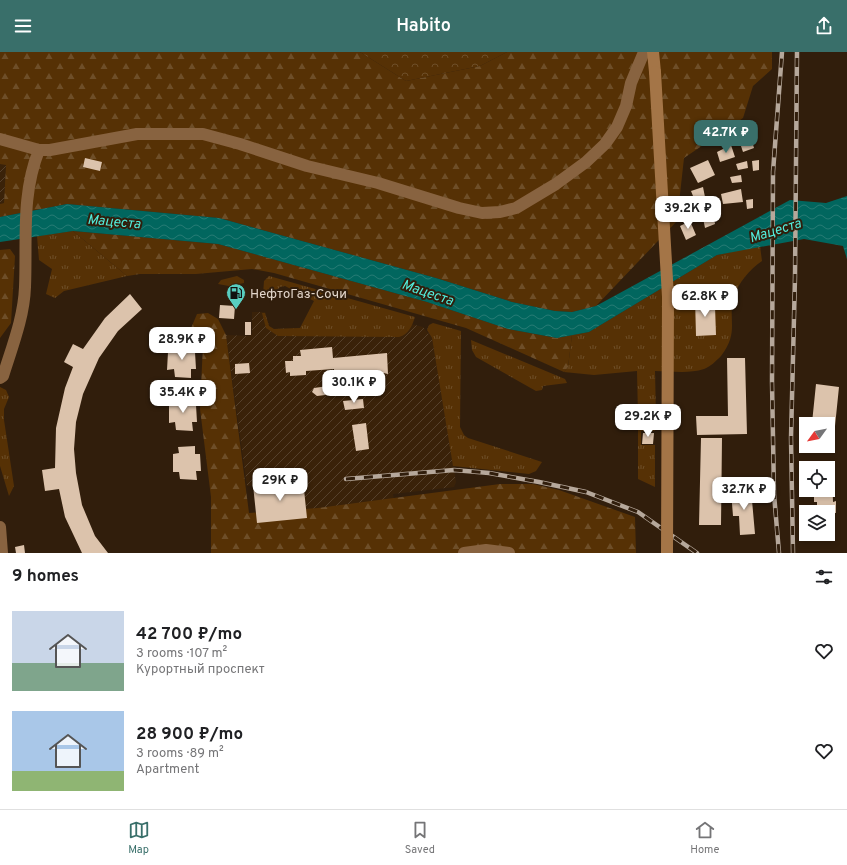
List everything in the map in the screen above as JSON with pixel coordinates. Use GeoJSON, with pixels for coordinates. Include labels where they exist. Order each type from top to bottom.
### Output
{"type":"FeatureCollection","features":[{"type":"Feature","properties":{"kind":"main road"},"geometry":{"type":"LineString","coordinates":[[653,52],[668,297],[667,553]]}},
{"type":"Feature","properties":{"kind":"street"},"geometry":{"type":"LineString","coordinates":[[0,139],[39,150],[50,150],[137,134],[203,134],[240,144],[306,166],[378,183],[458,208],[482,213],[500,212],[516,208],[556,184],[586,162],[605,144],[617,127],[626,106],[631,83],[644,52]]}},
{"type":"Feature","properties":{"kind":"street"},"geometry":{"type":"LineString","coordinates":[[0,378],[11,352],[23,306],[25,287],[26,198],[39,150]]}},
{"type":"Feature","properties":{"kind":"street"},"geometry":{"type":"LineString","coordinates":[[0,527],[2,553]]}},
{"type":"Feature","properties":{"kind":"street"},"geometry":{"type":"LineString","coordinates":[[464,553],[486,550],[509,553]]}},
{"type":"Feature","properties":{"kind":"shaded area"},"geometry":{"type":"Polygon","coordinates":[[[0,164],[6,164],[4,203],[0,204],[0,164]]]}},
{"type":"Feature","properties":{"kind":"shaded area"},"geometry":{"type":"Polygon","coordinates":[[[252,312],[265,312],[269,326],[273,329],[407,323],[423,327],[432,338],[456,482],[454,487],[393,494],[394,500],[307,524],[303,480],[247,486],[226,335],[250,336],[252,334],[252,312]]]}},
{"type":"Feature","properties":{"kind":"green space"},"geometry":{"type":"Polygon","coordinates":[[[0,52],[360,52],[406,81],[480,66],[507,52],[772,52],[772,69],[753,86],[743,118],[684,158],[677,221],[596,306],[572,312],[555,311],[512,302],[436,278],[219,218],[67,204],[0,217],[0,204],[4,203],[6,165],[0,164],[0,52]]]}},
{"type":"Feature","properties":{"kind":"green space"},"geometry":{"type":"Polygon","coordinates":[[[360,52],[507,52],[480,66],[406,81],[360,52]]]}},
{"type":"Feature","properties":{"kind":"green space"},"geometry":{"type":"Polygon","coordinates":[[[73,231],[127,276],[64,291],[55,298],[46,294],[52,269],[39,260],[37,236],[73,231]]]}},
{"type":"Feature","properties":{"kind":"green space"},"geometry":{"type":"Polygon","coordinates":[[[73,231],[218,244],[427,302],[508,329],[557,338],[572,335],[568,367],[564,372],[466,328],[274,273],[252,269],[196,274],[140,274],[127,276],[73,231]]]}},
{"type":"Feature","properties":{"kind":"green space"},"geometry":{"type":"Polygon","coordinates":[[[760,246],[762,261],[745,277],[738,287],[734,297],[732,305],[732,332],[727,347],[721,356],[711,365],[698,371],[655,371],[656,416],[638,416],[637,371],[594,375],[564,372],[568,367],[572,335],[589,332],[717,255],[760,246]]]}},
{"type":"Feature","properties":{"kind":"green space"},"geometry":{"type":"Polygon","coordinates":[[[10,249],[15,256],[11,323],[0,338],[0,250],[10,249]]]}},
{"type":"Feature","properties":{"kind":"green space"},"geometry":{"type":"Polygon","coordinates":[[[237,276],[244,280],[244,283],[229,286],[218,284],[221,280],[237,276]]]}},
{"type":"Feature","properties":{"kind":"green space"},"geometry":{"type":"Polygon","coordinates":[[[269,276],[415,317],[408,332],[399,337],[278,336],[266,328],[262,313],[265,313],[269,326],[274,329],[300,328],[314,301],[285,286],[280,287],[273,294],[263,295],[264,281],[269,276]]]}},
{"type":"Feature","properties":{"kind":"green space"},"geometry":{"type":"Polygon","coordinates":[[[208,313],[218,319],[226,335],[249,513],[318,508],[500,484],[533,484],[559,490],[635,517],[636,553],[211,553],[211,497],[200,409],[203,344],[189,333],[197,314],[208,313]]]}},
{"type":"Feature","properties":{"kind":"green space"},"geometry":{"type":"Polygon","coordinates":[[[433,323],[461,331],[460,427],[464,435],[468,438],[542,462],[536,471],[529,474],[453,466],[432,338],[427,330],[429,325],[433,323]]]}},
{"type":"Feature","properties":{"kind":"green space"},"geometry":{"type":"Polygon","coordinates":[[[471,340],[565,379],[567,383],[543,386],[542,390],[536,391],[476,357],[472,350],[471,340]]]}},
{"type":"Feature","properties":{"kind":"green space"},"geometry":{"type":"Polygon","coordinates":[[[0,387],[6,390],[9,397],[4,409],[4,420],[14,486],[9,496],[0,466],[0,387]]]}},
{"type":"Feature","properties":{"kind":"green space"},"geometry":{"type":"Polygon","coordinates":[[[638,419],[655,419],[655,431],[641,431],[641,445],[655,445],[655,487],[638,479],[638,419]]]}},
{"type":"Feature","properties":{"kind":"water","name":"Мацеста"},"geometry":{"type":"Polygon","coordinates":[[[847,196],[847,259],[843,246],[804,239],[717,255],[589,332],[557,338],[508,329],[427,302],[218,244],[73,231],[0,242],[0,217],[67,204],[219,218],[436,278],[512,302],[555,311],[572,312],[596,306],[790,200],[826,203],[847,196]]]}},
{"type":"Feature","properties":{"kind":"building"},"geometry":{"type":"Polygon","coordinates":[[[745,126],[750,134],[740,139],[736,133],[745,126]]]}},
{"type":"Feature","properties":{"kind":"building"},"geometry":{"type":"Polygon","coordinates":[[[751,138],[754,148],[743,152],[740,143],[751,138]]]}},
{"type":"Feature","properties":{"kind":"building"},"geometry":{"type":"Polygon","coordinates":[[[731,145],[735,157],[720,162],[717,152],[731,145]]]}},
{"type":"Feature","properties":{"kind":"building"},"geometry":{"type":"Polygon","coordinates":[[[85,158],[102,162],[100,171],[83,167],[85,158]]]}},
{"type":"Feature","properties":{"kind":"building"},"geometry":{"type":"Polygon","coordinates":[[[708,160],[715,175],[698,183],[690,168],[708,160]]]}},
{"type":"Feature","properties":{"kind":"building"},"geometry":{"type":"Polygon","coordinates":[[[759,160],[759,170],[753,171],[752,161],[759,160]]]}},
{"type":"Feature","properties":{"kind":"building"},"geometry":{"type":"Polygon","coordinates":[[[747,161],[748,168],[738,170],[736,164],[747,161]]]}},
{"type":"Feature","properties":{"kind":"building"},"geometry":{"type":"Polygon","coordinates":[[[741,175],[742,182],[732,183],[730,177],[741,175]]]}},
{"type":"Feature","properties":{"kind":"building"},"geometry":{"type":"Polygon","coordinates":[[[703,187],[705,197],[695,201],[691,191],[703,187]]]}},
{"type":"Feature","properties":{"kind":"building"},"geometry":{"type":"Polygon","coordinates":[[[741,189],[743,202],[723,204],[721,194],[741,189]]]}},
{"type":"Feature","properties":{"kind":"building"},"geometry":{"type":"Polygon","coordinates":[[[753,199],[753,208],[747,209],[746,200],[753,199]]]}},
{"type":"Feature","properties":{"kind":"building"},"geometry":{"type":"Polygon","coordinates":[[[712,205],[715,224],[705,228],[701,208],[712,205]]]}},
{"type":"Feature","properties":{"kind":"building"},"geometry":{"type":"Polygon","coordinates":[[[690,221],[696,235],[686,240],[680,226],[690,221]]]}},
{"type":"Feature","properties":{"kind":"building"},"geometry":{"type":"Polygon","coordinates":[[[130,294],[142,309],[118,331],[99,358],[83,394],[76,422],[74,449],[76,473],[82,505],[95,536],[108,553],[82,553],[65,517],[59,489],[45,491],[42,470],[55,468],[56,428],[65,388],[73,367],[64,362],[73,344],[83,349],[105,318],[130,294]]]}},
{"type":"Feature","properties":{"kind":"building"},"geometry":{"type":"Polygon","coordinates":[[[695,298],[708,298],[708,306],[715,306],[716,335],[696,336],[695,298]]]}},
{"type":"Feature","properties":{"kind":"building"},"geometry":{"type":"Polygon","coordinates":[[[220,305],[235,306],[234,319],[219,318],[220,305]]]}},
{"type":"Feature","properties":{"kind":"building"},"geometry":{"type":"Polygon","coordinates":[[[245,322],[251,322],[251,335],[245,335],[245,322]]]}},
{"type":"Feature","properties":{"kind":"building"},"geometry":{"type":"Polygon","coordinates":[[[189,344],[190,352],[195,352],[196,369],[191,369],[191,378],[175,377],[174,369],[167,370],[168,352],[174,351],[173,345],[189,344]]]}},
{"type":"Feature","properties":{"kind":"building"},"geometry":{"type":"Polygon","coordinates":[[[332,347],[333,358],[387,353],[388,374],[374,371],[376,389],[317,396],[312,392],[314,388],[335,385],[334,369],[306,371],[306,375],[290,376],[290,372],[286,373],[285,361],[293,361],[293,356],[301,356],[300,350],[332,347]]]}},
{"type":"Feature","properties":{"kind":"building"},"geometry":{"type":"Polygon","coordinates":[[[727,358],[745,358],[747,434],[697,435],[696,416],[728,416],[727,358]]]}},
{"type":"Feature","properties":{"kind":"building"},"geometry":{"type":"Polygon","coordinates":[[[249,363],[250,373],[235,374],[235,364],[249,363]]]}},
{"type":"Feature","properties":{"kind":"building"},"geometry":{"type":"Polygon","coordinates":[[[816,384],[839,387],[835,426],[835,417],[813,417],[816,384]]]}},
{"type":"Feature","properties":{"kind":"building"},"geometry":{"type":"Polygon","coordinates":[[[191,397],[191,405],[196,405],[197,422],[192,422],[193,431],[176,430],[175,422],[169,423],[169,405],[175,404],[174,398],[191,397]]]}},
{"type":"Feature","properties":{"kind":"building"},"geometry":{"type":"Polygon","coordinates":[[[363,399],[364,408],[345,410],[343,401],[363,399]]]}},
{"type":"Feature","properties":{"kind":"building"},"geometry":{"type":"Polygon","coordinates":[[[366,423],[369,449],[356,451],[352,425],[366,423]]]}},
{"type":"Feature","properties":{"kind":"building"},"geometry":{"type":"Polygon","coordinates":[[[643,433],[654,433],[653,444],[642,444],[643,433]]]}},
{"type":"Feature","properties":{"kind":"building"},"geometry":{"type":"Polygon","coordinates":[[[701,438],[722,438],[721,525],[699,525],[701,438]]]}},
{"type":"Feature","properties":{"kind":"building"},"geometry":{"type":"Polygon","coordinates":[[[195,446],[195,454],[200,454],[201,471],[196,471],[197,480],[180,479],[179,472],[173,472],[173,454],[179,453],[178,447],[195,446]]]}},
{"type":"Feature","properties":{"kind":"building"},"geometry":{"type":"Polygon","coordinates":[[[303,480],[307,518],[257,523],[253,485],[303,480]]]}},
{"type":"Feature","properties":{"kind":"building"},"geometry":{"type":"Polygon","coordinates":[[[751,489],[755,534],[740,535],[739,516],[733,516],[731,491],[751,489]]]}},
{"type":"Feature","properties":{"kind":"building"},"geometry":{"type":"Polygon","coordinates":[[[814,497],[833,497],[833,502],[836,501],[836,513],[835,505],[817,505],[817,502],[814,502],[814,497]]]}},
{"type":"Feature","properties":{"kind":"building"},"geometry":{"type":"Polygon","coordinates":[[[24,545],[25,553],[16,553],[15,547],[24,545]]]}},
{"type":"Feature","properties":{"kind":"railway"},"geometry":{"type":"LineString","coordinates":[[779,553],[774,494],[772,382],[773,172],[782,52]]}},
{"type":"Feature","properties":{"kind":"railway"},"geometry":{"type":"LineString","coordinates":[[793,553],[791,438],[795,277],[797,52]]}},
{"type":"Feature","properties":{"kind":"railway"},"geometry":{"type":"LineString","coordinates":[[346,479],[454,470],[489,473],[539,482],[586,492],[638,512],[697,553]]}},
{"type":"Feature","properties":{"kind":"place","name":"НефтоГаз-Сочи"},"geometry":{"type":"Point","coordinates":[236,310]}}]}
